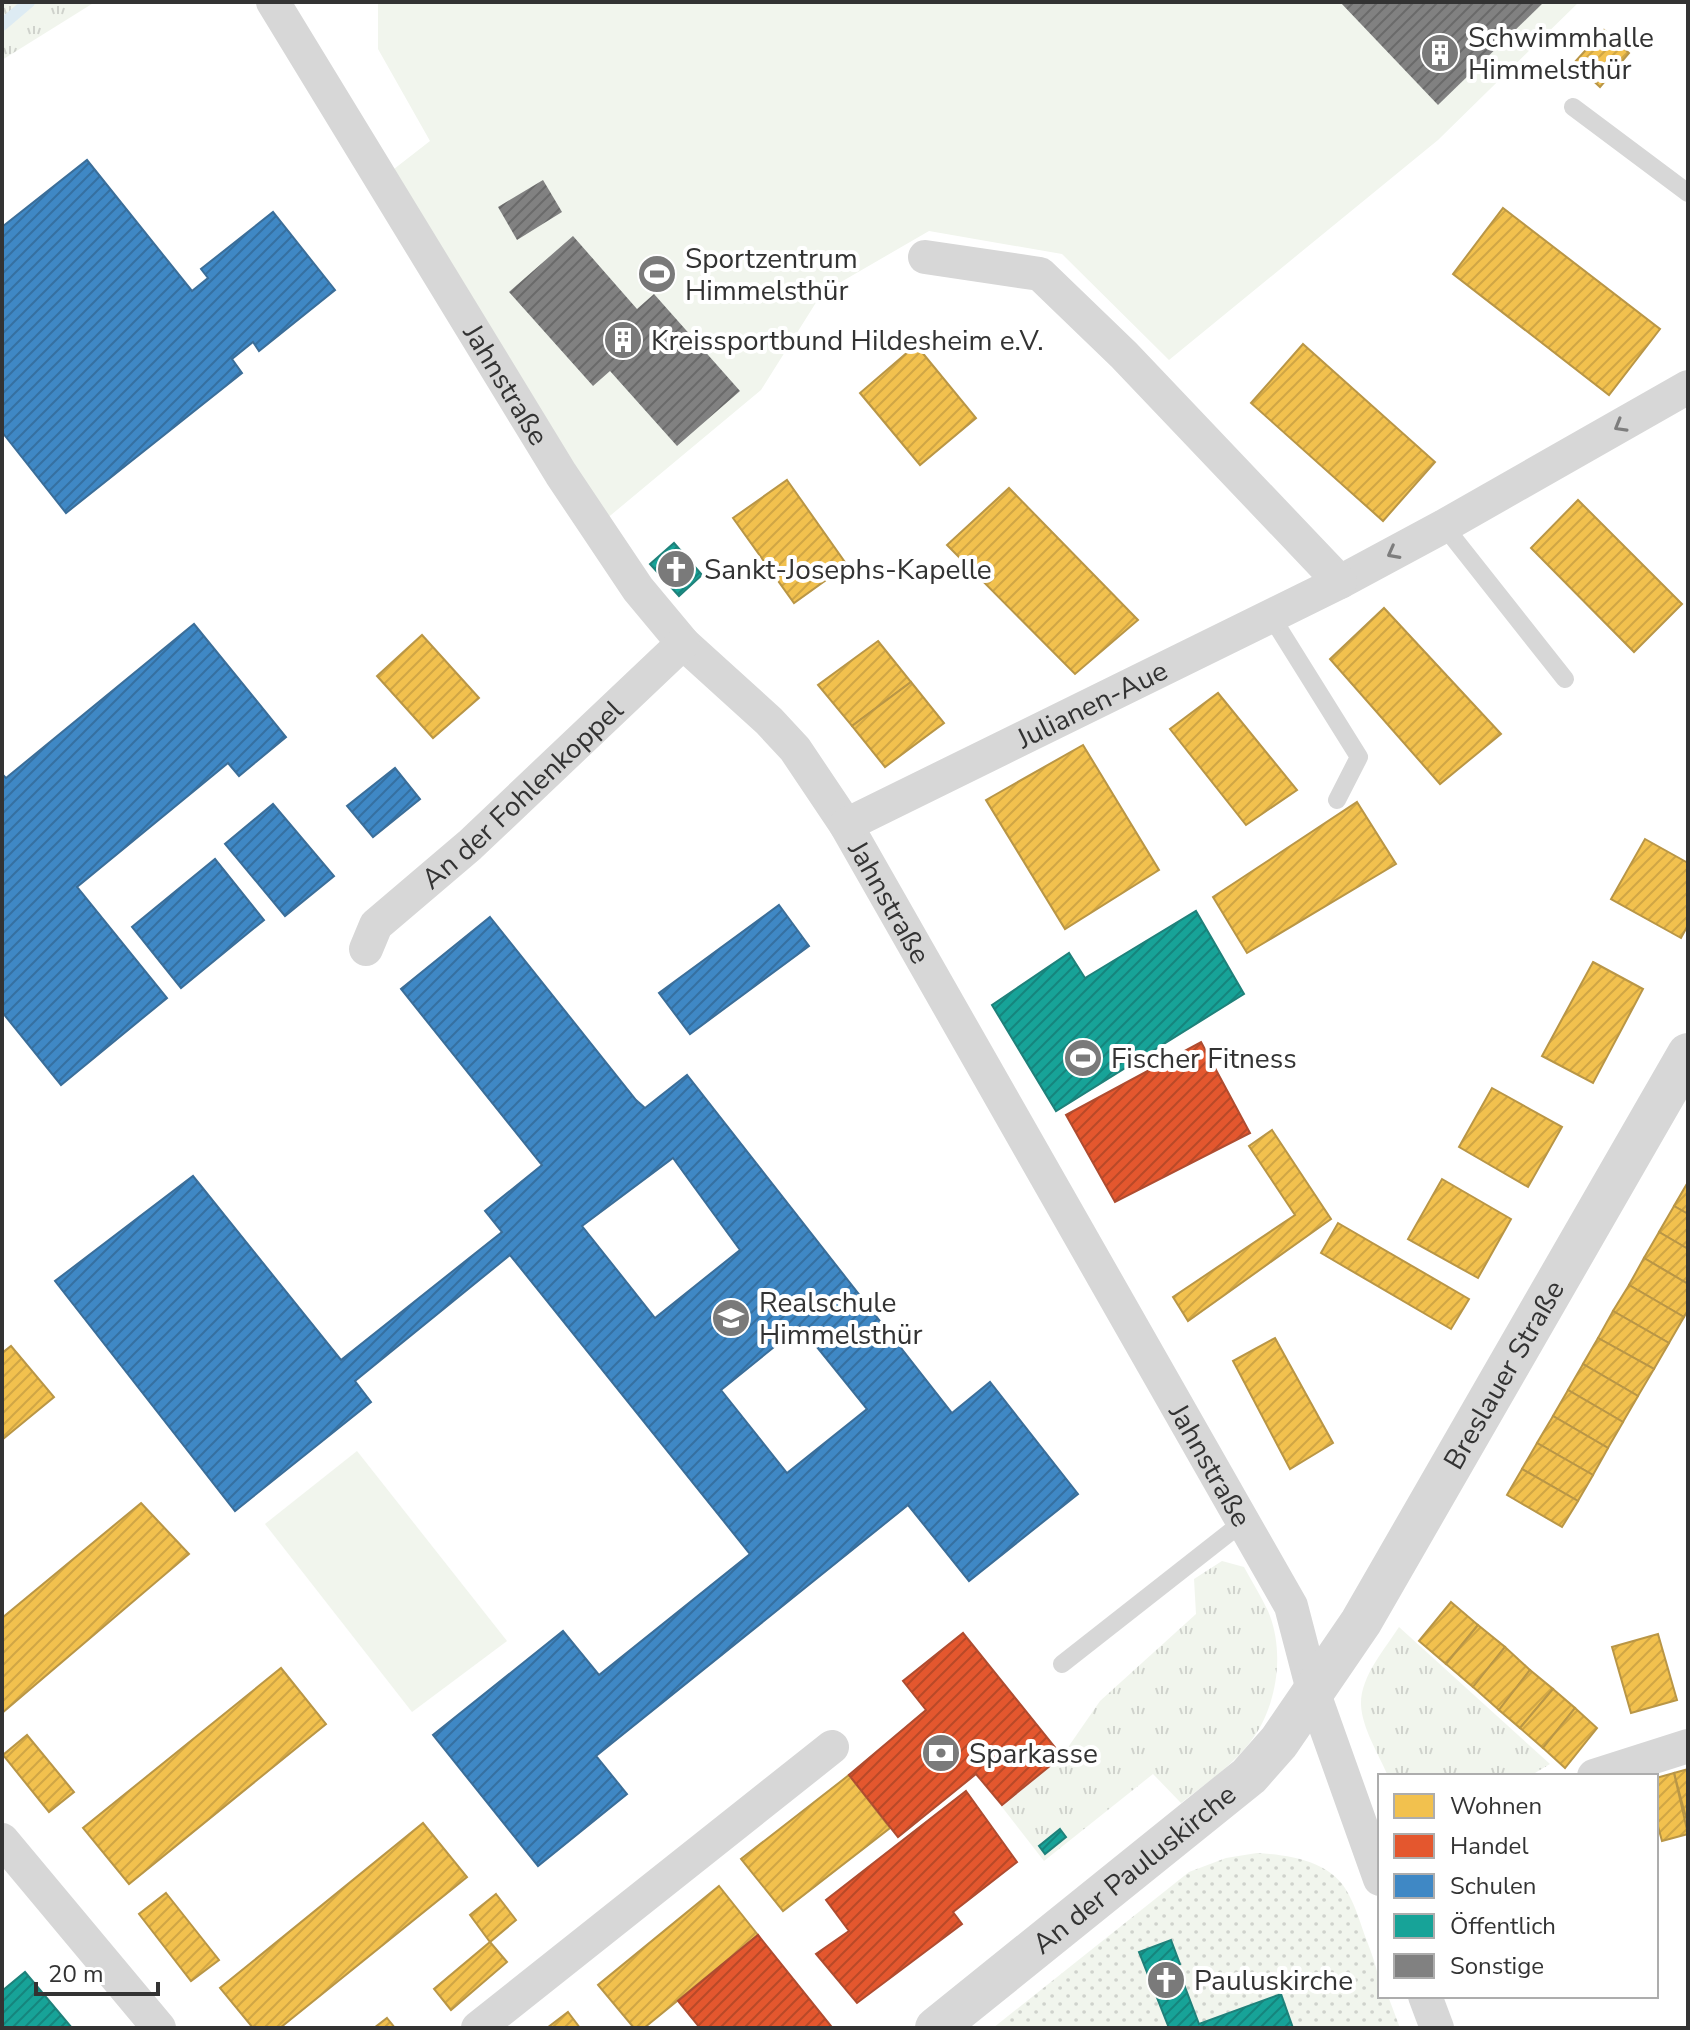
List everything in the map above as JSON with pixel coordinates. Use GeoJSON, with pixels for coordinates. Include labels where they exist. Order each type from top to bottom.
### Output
{"type":"FeatureCollection","features":[{"type":"Feature","properties":{"kind":"street","name":"Jahnstraße"},"geometry":{"type":"LineString","coordinates":[[273,2],[561,474],[638,589],[683,643],[769,721],[795,749],[846,825],[1291,1606],[1314,1694],[1378,1873]]}},
{"type":"Feature","properties":{"kind":"street"},"geometry":{"type":"LineString","coordinates":[[925,257],[1040,274],[1124,355],[1340,582]]}},
{"type":"Feature","properties":{"kind":"street","name":"Julianen-Aue"},"geometry":{"type":"LineString","coordinates":[[846,825],[1340,582],[1688,387]]}},
{"type":"Feature","properties":{"kind":"street","name":"An der Fohlenkoppel"},"geometry":{"type":"LineString","coordinates":[[366,949],[376,925],[470,845],[683,643]]}},
{"type":"Feature","properties":{"kind":"street","name":"Breslauer Straße"},"geometry":{"type":"LineString","coordinates":[[1314,1694],[1370,1608],[1688,1054]]}},
{"type":"Feature","properties":{"kind":"street","name":"An der Pauluskirche"},"geometry":{"type":"LineString","coordinates":[[936,2028],[1249,1776],[1314,1694]]}},
{"type":"Feature","properties":{"kind":"street"},"geometry":{"type":"LineString","coordinates":[[1600,1774],[1688,1746]]}},
{"type":"Feature","properties":{"kind":"street"},"geometry":{"type":"LineString","coordinates":[[478,2028],[832,1747]]}},
{"type":"Feature","properties":{"kind":"street"},"geometry":{"type":"LineString","coordinates":[[2,1840],[159,2028]]}},
{"type":"Feature","properties":{"kind":"street"},"geometry":{"type":"LineString","coordinates":[[1426,1998],[1437,2028]]}},
{"type":"Feature","properties":{"kind":"lane"},"geometry":{"type":"LineString","coordinates":[[1573,107],[1688,193]]}},
{"type":"Feature","properties":{"kind":"lane"},"geometry":{"type":"LineString","coordinates":[[1444,526],[1565,679]]}},
{"type":"Feature","properties":{"kind":"lane"},"geometry":{"type":"LineString","coordinates":[[1271,616],[1359,757],[1337,800]]}},
{"type":"Feature","properties":{"kind":"lane"},"geometry":{"type":"LineString","coordinates":[[1062,1664],[1243,1522]]}},
{"type":"Feature","properties":{"kind":"green space"},"geometry":{"type":"Polygon","coordinates":[[[2,2],[95,2],[2,60],[2,2]]]}},
{"type":"Feature","properties":{"kind":"green space","name":"Sportzentrum Himmelsthür"},"geometry":{"type":"Polygon","coordinates":[[[378,2],[1579,2],[1438,140],[1169,360],[1062,254],[929,231],[822,293],[761,390],[605,520],[394,169],[430,141],[378,49],[378,2]]]}},
{"type":"Feature","properties":{"kind":"green space"},"geometry":{"type":"Polygon","coordinates":[[[357,1451],[507,1641],[412,1712],[265,1524],[357,1451]]]}},
{"type":"Feature","properties":{"kind":"green space"},"geometry":{"type":"Polygon","coordinates":[[[1222,1561],[1244,1567],[1265,1605],[1277,1645],[1272,1699],[1257,1732],[1232,1762],[1181,1803],[1153,1774],[1044,1861],[1002,1807],[1062,1756],[1100,1701],[1196,1614],[1194,1579],[1222,1561]]]}},
{"type":"Feature","properties":{"kind":"green space"},"geometry":{"type":"Polygon","coordinates":[[[1399,1627],[1550,1764],[1533,1774],[1387,1774],[1364,1723],[1361,1705],[1365,1684],[1374,1664],[1399,1627]]]}},
{"type":"Feature","properties":{"kind":"green space"},"geometry":{"type":"Polygon","coordinates":[[[1257,1853],[1283,1856],[1309,1862],[1333,1874],[1354,1905],[1378,1976],[1378,1998],[1389,1998],[1400,2028],[993,2028],[1189,1872],[1226,1858],[1257,1853]]]}},
{"type":"Feature","properties":{"kind":"building: Wohnen"},"geometry":{"type":"Polygon","coordinates":[[[1604,30],[1629,53],[1600,87],[1574,63],[1604,30]]]}},
{"type":"Feature","properties":{"kind":"building: Wohnen"},"geometry":{"type":"Polygon","coordinates":[[[1503,208],[1660,329],[1609,395],[1453,274],[1503,208]]]}},
{"type":"Feature","properties":{"kind":"building: Wohnen"},"geometry":{"type":"Polygon","coordinates":[[[1303,344],[1435,462],[1383,521],[1251,403],[1303,344]]]}},
{"type":"Feature","properties":{"kind":"building: Wohnen"},"geometry":{"type":"Polygon","coordinates":[[[916,345],[976,418],[920,465],[860,393],[916,345]]]}},
{"type":"Feature","properties":{"kind":"building: Wohnen"},"geometry":{"type":"Polygon","coordinates":[[[787,480],[847,565],[794,603],[733,518],[787,480]]]}},
{"type":"Feature","properties":{"kind":"building: Wohnen"},"geometry":{"type":"Polygon","coordinates":[[[1009,488],[1138,620],[1075,674],[947,545],[1009,488]]]}},
{"type":"Feature","properties":{"kind":"building: Wohnen"},"geometry":{"type":"Polygon","coordinates":[[[1578,500],[1682,604],[1634,652],[1531,548],[1578,500]]]}},
{"type":"Feature","properties":{"kind":"building: Wohnen"},"geometry":{"type":"Polygon","coordinates":[[[1384,608],[1501,734],[1440,784],[1330,659],[1384,608]]]}},
{"type":"Feature","properties":{"kind":"building: Wohnen"},"geometry":{"type":"Polygon","coordinates":[[[422,635],[479,698],[433,738],[377,676],[422,635]]]}},
{"type":"Feature","properties":{"kind":"building: Wohnen"},"geometry":{"type":"Polygon","coordinates":[[[878,641],[911,682],[852,726],[818,685],[878,641]]]}},
{"type":"Feature","properties":{"kind":"building: Wohnen"},"geometry":{"type":"Polygon","coordinates":[[[911,682],[944,723],[885,767],[852,726],[911,682]]]}},
{"type":"Feature","properties":{"kind":"building: Wohnen"},"geometry":{"type":"Polygon","coordinates":[[[1218,693],[1297,790],[1246,825],[1170,729],[1218,693]]]}},
{"type":"Feature","properties":{"kind":"building: Wohnen"},"geometry":{"type":"Polygon","coordinates":[[[1083,745],[1159,870],[1065,929],[986,800],[1083,745]]]}},
{"type":"Feature","properties":{"kind":"building: Wohnen"},"geometry":{"type":"Polygon","coordinates":[[[1357,802],[1396,864],[1247,953],[1213,897],[1357,802]]]}},
{"type":"Feature","properties":{"kind":"building: Wohnen"},"geometry":{"type":"Polygon","coordinates":[[[1645,839],[1688,863],[1688,925],[1681,938],[1611,899],[1645,839]]]}},
{"type":"Feature","properties":{"kind":"building: Wohnen"},"geometry":{"type":"Polygon","coordinates":[[[1593,962],[1643,989],[1593,1083],[1542,1056],[1593,962]]]}},
{"type":"Feature","properties":{"kind":"building: Wohnen"},"geometry":{"type":"Polygon","coordinates":[[[1492,1088],[1562,1127],[1528,1187],[1459,1147],[1492,1088]]]}},
{"type":"Feature","properties":{"kind":"building: Wohnen"},"geometry":{"type":"Polygon","coordinates":[[[1272,1130],[1331,1219],[1188,1321],[1173,1297],[1295,1215],[1249,1146],[1272,1130]]]}},
{"type":"Feature","properties":{"kind":"building: Wohnen"},"geometry":{"type":"Polygon","coordinates":[[[1442,1179],[1511,1219],[1478,1278],[1408,1239],[1442,1179]]]}},
{"type":"Feature","properties":{"kind":"building: Wohnen"},"geometry":{"type":"Polygon","coordinates":[[[1688,1182],[1688,1214],[1674,1206],[1688,1182]]]}},
{"type":"Feature","properties":{"kind":"building: Wohnen"},"geometry":{"type":"Polygon","coordinates":[[[1674,1206],[1688,1214],[1688,1249],[1659,1232],[1674,1206]]]}},
{"type":"Feature","properties":{"kind":"building: Wohnen"},"geometry":{"type":"Polygon","coordinates":[[[1338,1223],[1469,1299],[1451,1329],[1321,1253],[1338,1223]]]}},
{"type":"Feature","properties":{"kind":"building: Wohnen"},"geometry":{"type":"Polygon","coordinates":[[[1659,1232],[1688,1249],[1688,1284],[1644,1258],[1659,1232]]]}},
{"type":"Feature","properties":{"kind":"building: Wohnen"},"geometry":{"type":"Polygon","coordinates":[[[1644,1258],[1688,1284],[1688,1310],[1684,1317],[1629,1285],[1644,1258]]]}},
{"type":"Feature","properties":{"kind":"building: Wohnen"},"geometry":{"type":"Polygon","coordinates":[[[1629,1285],[1684,1317],[1669,1343],[1613,1311],[1629,1285]]]}},
{"type":"Feature","properties":{"kind":"building: Wohnen"},"geometry":{"type":"Polygon","coordinates":[[[1613,1311],[1669,1343],[1654,1369],[1598,1338],[1613,1311]]]}},
{"type":"Feature","properties":{"kind":"building: Wohnen"},"geometry":{"type":"Polygon","coordinates":[[[1275,1338],[1333,1443],[1290,1469],[1233,1361],[1275,1338]]]}},
{"type":"Feature","properties":{"kind":"building: Wohnen"},"geometry":{"type":"Polygon","coordinates":[[[1598,1338],[1654,1369],[1638,1396],[1583,1364],[1598,1338]]]}},
{"type":"Feature","properties":{"kind":"building: Wohnen"},"geometry":{"type":"Polygon","coordinates":[[[11,1346],[54,1397],[2,1440],[2,1353],[11,1346]]]}},
{"type":"Feature","properties":{"kind":"building: Wohnen"},"geometry":{"type":"Polygon","coordinates":[[[1583,1364],[1638,1396],[1623,1422],[1568,1390],[1583,1364]]]}},
{"type":"Feature","properties":{"kind":"building: Wohnen"},"geometry":{"type":"Polygon","coordinates":[[[1568,1390],[1623,1422],[1608,1448],[1553,1416],[1568,1390]]]}},
{"type":"Feature","properties":{"kind":"building: Wohnen"},"geometry":{"type":"Polygon","coordinates":[[[1553,1416],[1608,1448],[1593,1475],[1537,1443],[1553,1416]]]}},
{"type":"Feature","properties":{"kind":"building: Wohnen"},"geometry":{"type":"Polygon","coordinates":[[[1537,1443],[1593,1475],[1578,1501],[1522,1469],[1537,1443]]]}},
{"type":"Feature","properties":{"kind":"building: Wohnen"},"geometry":{"type":"Polygon","coordinates":[[[1522,1469],[1578,1501],[1562,1527],[1507,1495],[1522,1469]]]}},
{"type":"Feature","properties":{"kind":"building: Wohnen"},"geometry":{"type":"Polygon","coordinates":[[[141,1503],[189,1554],[2,1713],[2,1618],[141,1503]]]}},
{"type":"Feature","properties":{"kind":"building: Wohnen"},"geometry":{"type":"Polygon","coordinates":[[[1451,1602],[1478,1625],[1446,1664],[1419,1641],[1451,1602]]]}},
{"type":"Feature","properties":{"kind":"building: Wohnen"},"geometry":{"type":"Polygon","coordinates":[[[1478,1625],[1505,1647],[1473,1687],[1446,1664],[1478,1625]]]}},
{"type":"Feature","properties":{"kind":"building: Wohnen"},"geometry":{"type":"Polygon","coordinates":[[[1658,1634],[1677,1700],[1631,1713],[1612,1647],[1658,1634]]]}},
{"type":"Feature","properties":{"kind":"building: Wohnen"},"geometry":{"type":"Polygon","coordinates":[[[1505,1647],[1530,1670],[1499,1710],[1473,1687],[1505,1647]]]}},
{"type":"Feature","properties":{"kind":"building: Wohnen"},"geometry":{"type":"Polygon","coordinates":[[[281,1668],[326,1724],[129,1884],[83,1828],[281,1668]]]}},
{"type":"Feature","properties":{"kind":"building: Wohnen"},"geometry":{"type":"Polygon","coordinates":[[[1530,1670],[1553,1689],[1520,1728],[1499,1710],[1530,1670]]]}},
{"type":"Feature","properties":{"kind":"building: Wohnen"},"geometry":{"type":"Polygon","coordinates":[[[1553,1689],[1575,1708],[1543,1748],[1520,1728],[1553,1689]]]}},
{"type":"Feature","properties":{"kind":"building: Wohnen"},"geometry":{"type":"Polygon","coordinates":[[[1575,1708],[1597,1728],[1565,1768],[1543,1748],[1575,1708]]]}},
{"type":"Feature","properties":{"kind":"building: Wohnen"},"geometry":{"type":"Polygon","coordinates":[[[27,1735],[74,1792],[49,1812],[3,1755],[27,1735]]]}},
{"type":"Feature","properties":{"kind":"building: Wohnen"},"geometry":{"type":"Polygon","coordinates":[[[1688,1769],[1688,1825],[1674,1773],[1688,1769]]]}},
{"type":"Feature","properties":{"kind":"building: Wohnen"},"geometry":{"type":"Polygon","coordinates":[[[1674,1773],[1688,1834],[1662,1841],[1658,1826],[1658,1777],[1674,1773]]]}},
{"type":"Feature","properties":{"kind":"building: Wohnen"},"geometry":{"type":"Polygon","coordinates":[[[849,1775],[890,1828],[783,1911],[741,1859],[849,1775]]]}},
{"type":"Feature","properties":{"kind":"building: Wohnen"},"geometry":{"type":"Polygon","coordinates":[[[423,1823],[467,1877],[280,2028],[253,2028],[220,1988],[423,1823]]]}},
{"type":"Feature","properties":{"kind":"building: Wohnen"},"geometry":{"type":"Polygon","coordinates":[[[719,1886],[758,1935],[644,2028],[634,2028],[598,1985],[719,1886]]]}},
{"type":"Feature","properties":{"kind":"building: Wohnen"},"geometry":{"type":"Polygon","coordinates":[[[166,1893],[219,1960],[191,1981],[139,1914],[166,1893]]]}},
{"type":"Feature","properties":{"kind":"building: Wohnen"},"geometry":{"type":"Polygon","coordinates":[[[496,1894],[516,1920],[490,1942],[470,1915],[496,1894]]]}},
{"type":"Feature","properties":{"kind":"building: Wohnen"},"geometry":{"type":"Polygon","coordinates":[[[490,1942],[507,1962],[451,2010],[434,1989],[490,1942]]]}},
{"type":"Feature","properties":{"kind":"building: Wohnen"},"geometry":{"type":"Polygon","coordinates":[[[568,2012],[580,2028],[547,2028],[568,2012]]]}},
{"type":"Feature","properties":{"kind":"building: Wohnen"},"geometry":{"type":"Polygon","coordinates":[[[387,2018],[395,2028],[374,2028],[387,2018]]]}},
{"type":"Feature","properties":{"kind":"building: Handel"},"geometry":{"type":"Polygon","coordinates":[[[1201,1042],[1250,1133],[1115,1202],[1066,1115],[1201,1042]]]}},
{"type":"Feature","properties":{"kind":"building: Handel"},"geometry":{"type":"Polygon","coordinates":[[[963,1633],[1062,1756],[1002,1805],[976,1774],[898,1837],[849,1775],[926,1710],[903,1681],[963,1633]]]}},
{"type":"Feature","properties":{"kind":"building: Handel"},"geometry":{"type":"Polygon","coordinates":[[[966,1791],[1017,1862],[953,1912],[962,1924],[857,2003],[816,1954],[849,1931],[826,1900],[966,1791]]]}},
{"type":"Feature","properties":{"kind":"building: Handel"},"geometry":{"type":"Polygon","coordinates":[[[758,1935],[831,2026],[700,2028],[678,2001],[758,1935]]]}},
{"type":"Feature","properties":{"kind":"building: Schulen"},"geometry":{"type":"Polygon","coordinates":[[[87,160],[192,291],[208,278],[201,269],[273,212],[335,290],[259,351],[253,342],[232,359],[242,373],[66,513],[2,432],[2,227],[87,160]]]}},
{"type":"Feature","properties":{"kind":"building: Schulen"},"geometry":{"type":"Polygon","coordinates":[[[194,624],[286,737],[239,776],[228,763],[77,887],[167,998],[61,1085],[2,1012],[2,774],[6,778],[194,624]]]}},
{"type":"Feature","properties":{"kind":"building: Schulen"},"geometry":{"type":"Polygon","coordinates":[[[395,768],[420,799],[373,837],[347,806],[395,768]]]}},
{"type":"Feature","properties":{"kind":"building: Schulen"},"geometry":{"type":"Polygon","coordinates":[[[273,804],[334,876],[285,916],[225,844],[273,804]]]}},
{"type":"Feature","properties":{"kind":"building: Schulen"},"geometry":{"type":"Polygon","coordinates":[[[215,859],[264,920],[181,988],[132,927],[215,859]]]}},
{"type":"Feature","properties":{"kind":"building: Schulen"},"geometry":{"type":"Polygon","coordinates":[[[779,905],[809,946],[690,1034],[659,993],[779,905]]]}},
{"type":"Feature","properties":{"kind":"building: Schulen"},"geometry":{"type":"Polygon","coordinates":[[[490,917],[645,1108],[687,1075],[952,1413],[990,1382],[1078,1494],[969,1581],[908,1505],[596,1756],[627,1794],[538,1866],[433,1735],[563,1631],[599,1675],[750,1554],[510,1255],[355,1381],[371,1402],[235,1511],[55,1281],[193,1176],[341,1360],[502,1232],[485,1211],[542,1165],[401,989],[490,917]],[[673,1158],[582,1226],[655,1318],[740,1250],[673,1158]],[[800,1326],[721,1390],[787,1473],[867,1409],[800,1326]]]}},
{"type":"Feature","properties":{"kind":"building: Öffentlich","name":"Sankt-Josephs-Kapelle"},"geometry":{"type":"Polygon","coordinates":[[[674,543],[702,575],[679,596],[650,564],[674,543]]]}},
{"type":"Feature","properties":{"kind":"building: Öffentlich","name":"Fischer Fitness"},"geometry":{"type":"Polygon","coordinates":[[[1196,911],[1244,994],[1056,1111],[992,1005],[1069,953],[1085,978],[1196,911]]]}},
{"type":"Feature","properties":{"kind":"building: Öffentlich"},"geometry":{"type":"Polygon","coordinates":[[[1060,1829],[1066,1837],[1045,1854],[1039,1846],[1060,1829]]]}},
{"type":"Feature","properties":{"kind":"building: Öffentlich","name":"Pauluskirche"},"geometry":{"type":"Polygon","coordinates":[[[1171,1940],[1180,1964],[1177,1966],[1199,2024],[1281,1994],[1293,2028],[1169,2028],[1139,1952],[1171,1940]]]}},
{"type":"Feature","properties":{"kind":"building: Öffentlich"},"geometry":{"type":"Polygon","coordinates":[[[25,1972],[72,2028],[2,2028],[2,1991],[25,1972]]]}},
{"type":"Feature","properties":{"kind":"building: Sonstige","name":"Schwimmhalle Himmelsthür"},"geometry":{"type":"Polygon","coordinates":[[[1340,2],[1544,2],[1438,105],[1340,2]]]}},
{"type":"Feature","properties":{"kind":"building: Sonstige"},"geometry":{"type":"Polygon","coordinates":[[[543,180],[562,212],[517,240],[498,207],[543,180]]]}},
{"type":"Feature","properties":{"kind":"building: Sonstige","name":"Kreissportbund Hildesheim e.V."},"geometry":{"type":"Polygon","coordinates":[[[573,236],[637,309],[654,294],[740,391],[677,446],[610,371],[593,386],[509,292],[573,236]]]}},
{"type":"Feature","properties":{"kind":"waterway"},"geometry":{"type":"LineString","coordinates":[[2,25],[29,2]]}},
{"type":"Feature","properties":{"kind":"place","name":"Schwimmhalle Himmelsthür"},"geometry":{"type":"Point","coordinates":[1440,53]}},
{"type":"Feature","properties":{"kind":"place","name":"Sportzentrum Himmelsthür"},"geometry":{"type":"Point","coordinates":[657,274]}},
{"type":"Feature","properties":{"kind":"place","name":"Kreissportbund Hildesheim e.V."},"geometry":{"type":"Point","coordinates":[623,340]}},
{"type":"Feature","properties":{"kind":"place","name":"Sankt-Josephs-Kapelle"},"geometry":{"type":"Point","coordinates":[676,569]}},
{"type":"Feature","properties":{"kind":"place","name":"Fischer Fitness"},"geometry":{"type":"Point","coordinates":[1083,1058]}},
{"type":"Feature","properties":{"kind":"place","name":"Realschule Himmelsthür"},"geometry":{"type":"Point","coordinates":[731,1318]}},
{"type":"Feature","properties":{"kind":"place","name":"Sparkasse"},"geometry":{"type":"Point","coordinates":[941,1753]}},
{"type":"Feature","properties":{"kind":"place","name":"Pauluskirche"},"geometry":{"type":"Point","coordinates":[1166,1980]}}]}
